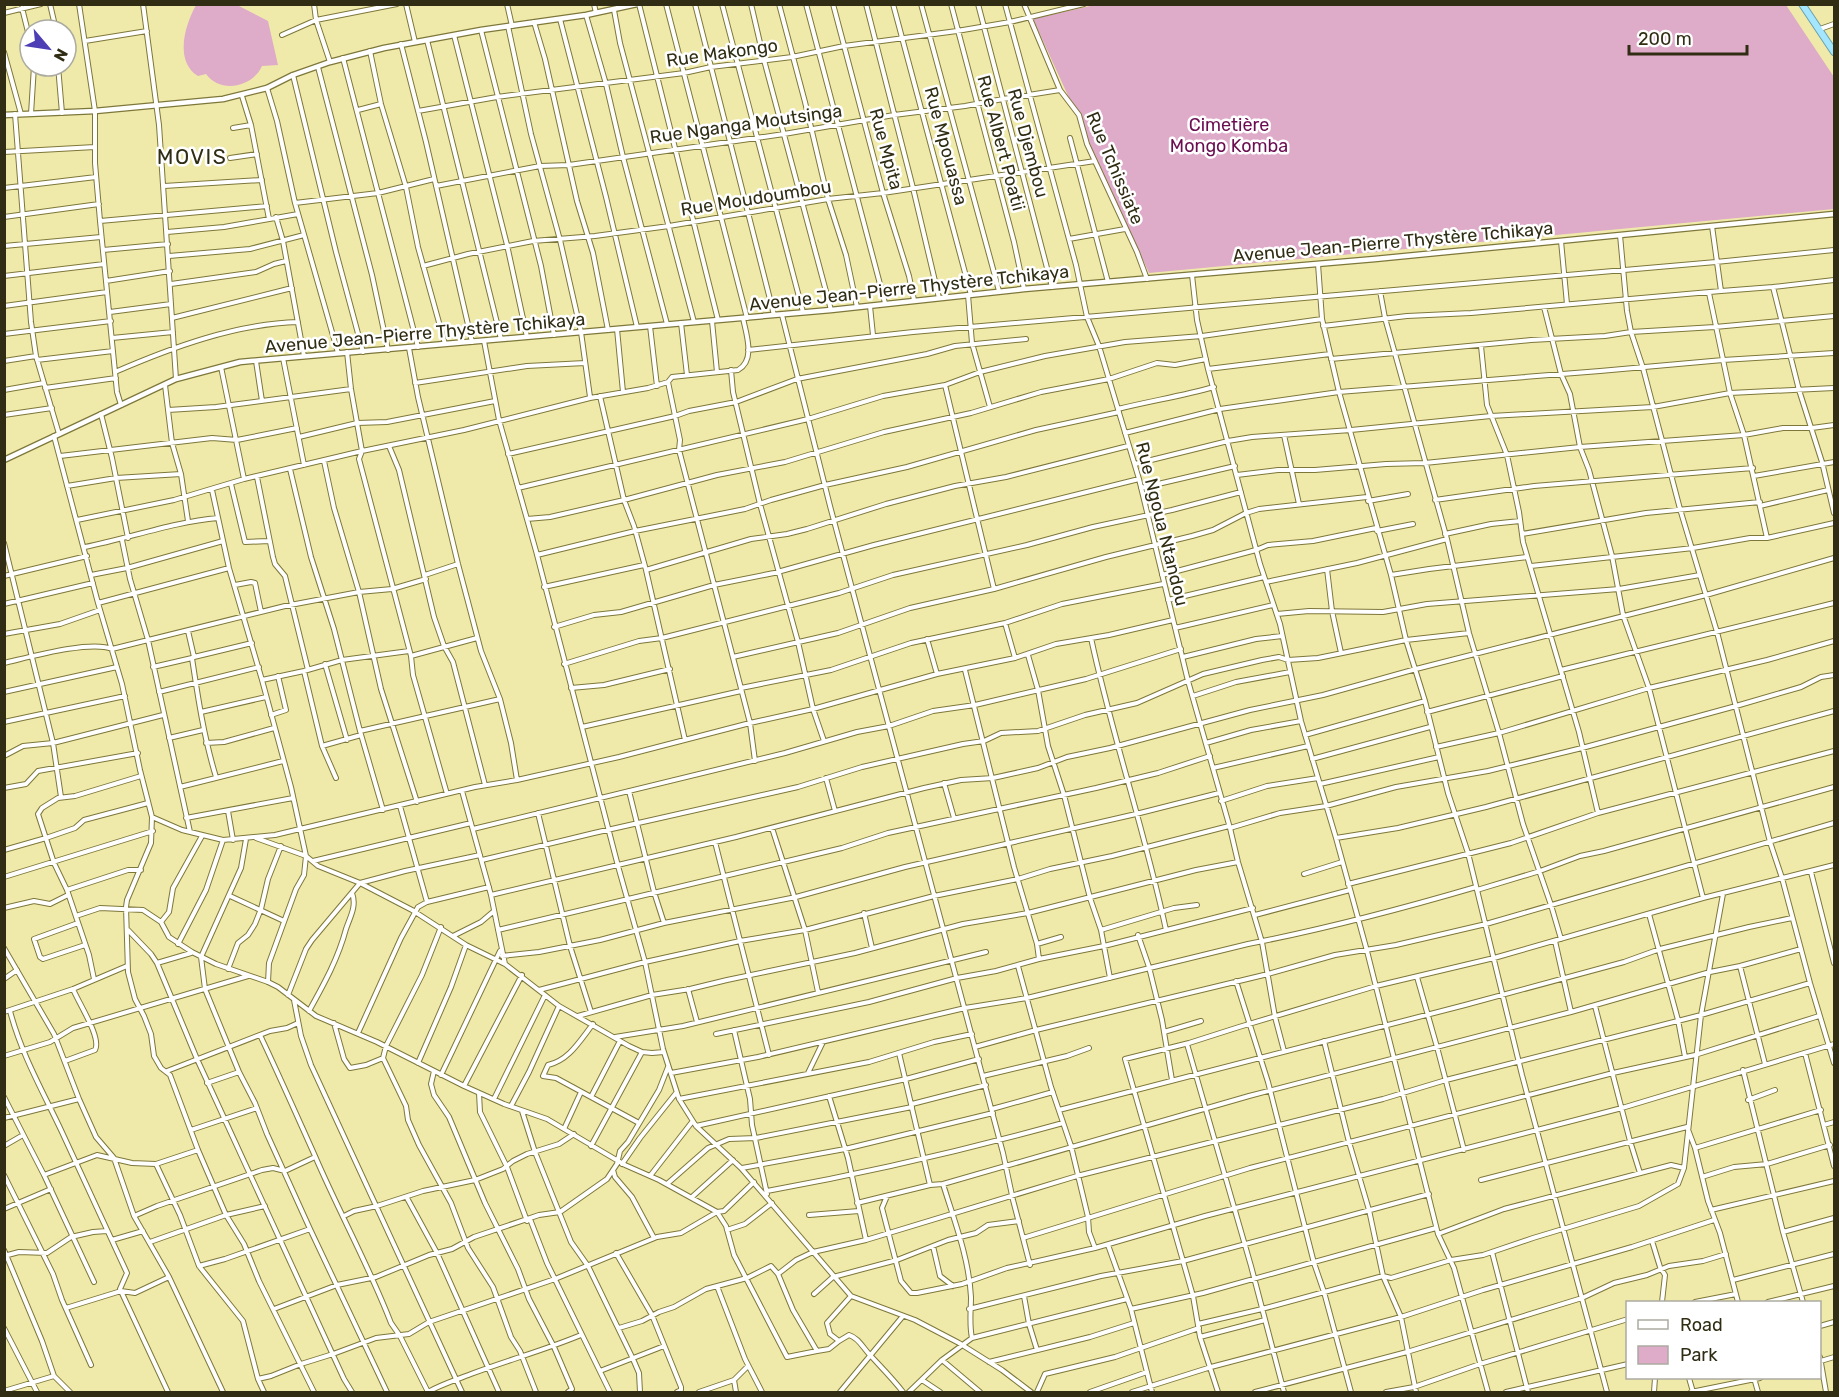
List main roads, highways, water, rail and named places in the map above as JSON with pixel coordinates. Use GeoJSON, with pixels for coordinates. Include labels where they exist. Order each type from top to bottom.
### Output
{"type":"FeatureCollection","features":[{"type":"Feature","properties":{"kind":"highway"},"geometry":{"type":"LineString","coordinates":[[1802,4],[1834,52]]}},
{"type":"Feature","properties":{"kind":"district","name":"MOVIS"},"geometry":{"type":"Point","coordinates":[192,157]}},
{"type":"Feature","properties":{"kind":"park label","name":"Cimetière Mongo Komba"},"geometry":{"type":"Point","coordinates":[1229,135]}}]}
